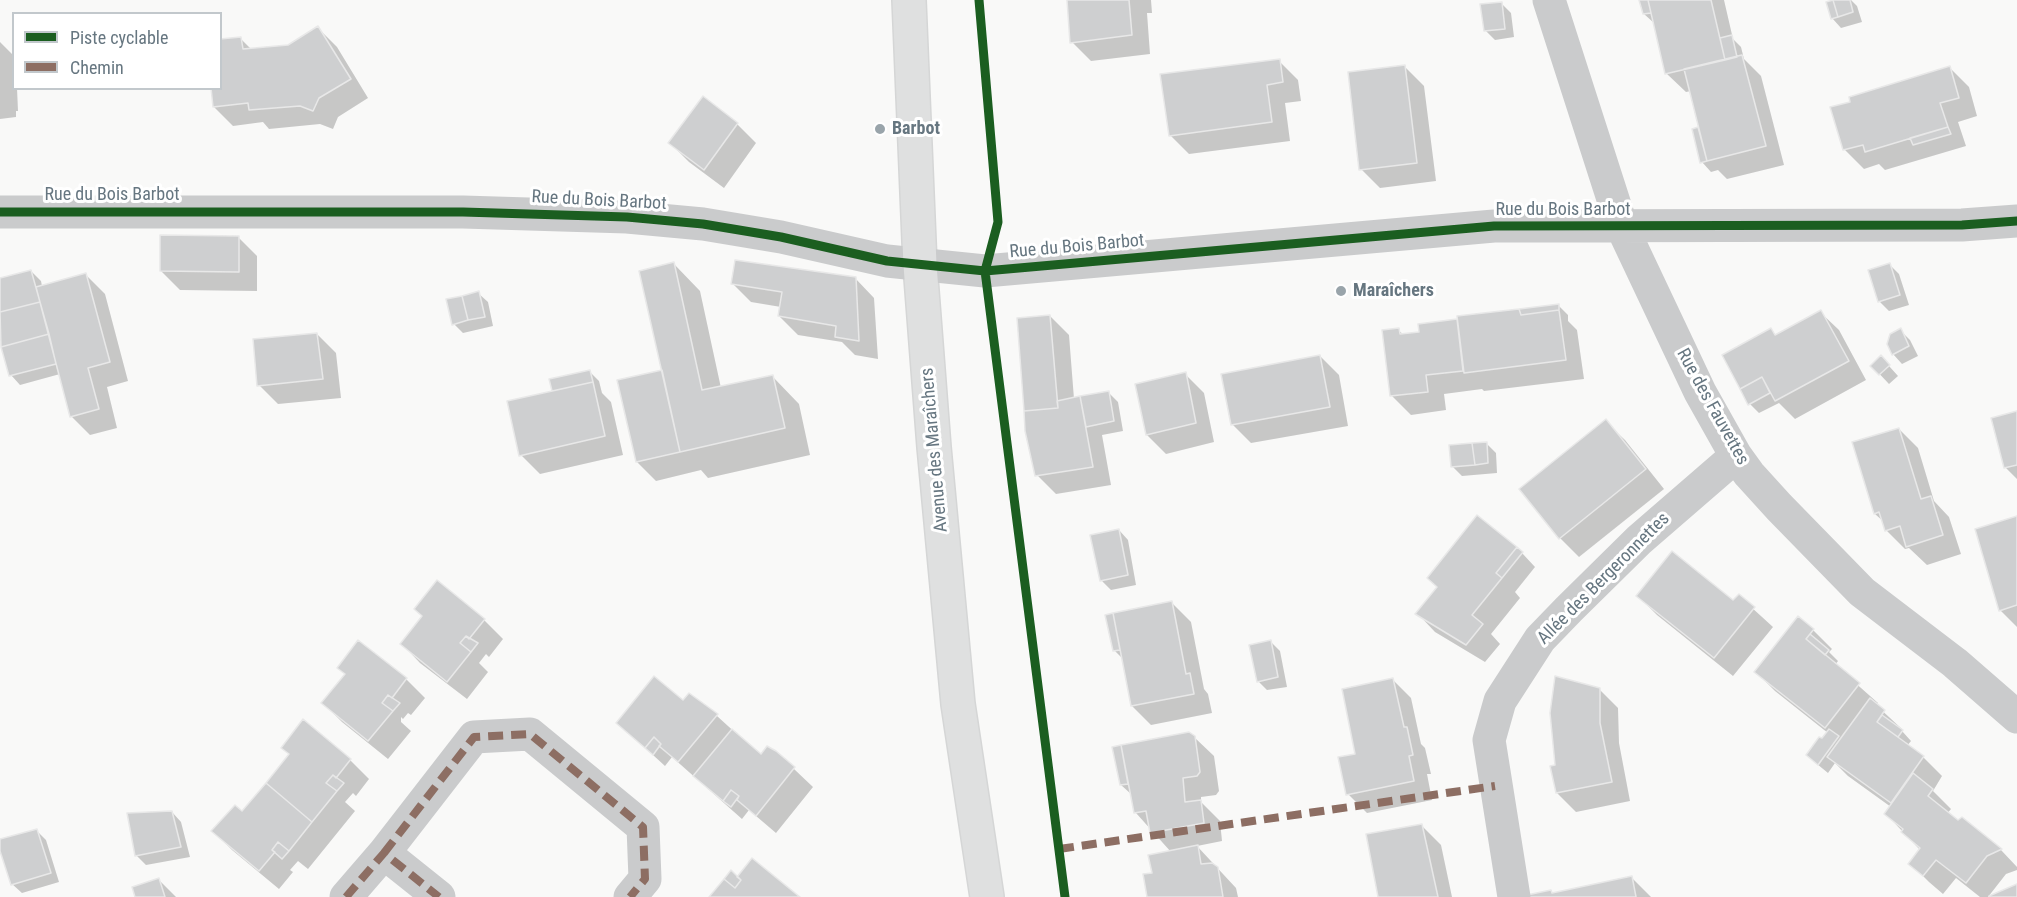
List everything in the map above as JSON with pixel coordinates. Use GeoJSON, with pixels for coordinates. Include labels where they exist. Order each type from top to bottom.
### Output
{"type":"FeatureCollection","features":[{"type":"Feature","properties":{"kind":"street","name":"Avenue des Maraîchers"},"geometry":{"type":"LineString","coordinates":[[909,0],[920,265],[934,447],[957,704],[987,897]]}},
{"type":"Feature","properties":{"kind":"street","name":"Rue des Fauvettes"},"geometry":{"type":"LineString","coordinates":[[1550,0],[1622,227],[1700,392],[1736,456],[1779,507],[1862,592],[1954,663],[2017,717]]}},
{"type":"Feature","properties":{"kind":"street","name":"Rue du Bois Barbot"},"geometry":{"type":"LineString","coordinates":[[0,212],[464,212],[627,216],[703,224],[781,237],[887,261],[986,271],[1494,226],[1962,225],[2017,221]]}},
{"type":"Feature","properties":{"kind":"street","name":"Allée des Bergeronnettes"},"geometry":{"type":"LineString","coordinates":[[1514,897],[1489,740],[1500,701],[1540,639],[1639,540],[1736,456]]}},
{"type":"Feature","properties":{"kind":"street"},"geometry":{"type":"LineString","coordinates":[[346,897],[384,853],[474,737],[530,734],[643,827],[645,879],[630,897]]}},
{"type":"Feature","properties":{"kind":"street"},"geometry":{"type":"LineString","coordinates":[[384,853],[439,897]]}},
{"type":"Feature","properties":{"kind":"building"},"geometry":{"type":"Polygon","coordinates":[[[1067,0],[1129,0],[1132,35],[1070,43],[1067,0]]]}},
{"type":"Feature","properties":{"kind":"building"},"geometry":{"type":"Polygon","coordinates":[[[1639,0],[1648,0],[1651,13],[1643,14],[1639,0]]]}},
{"type":"Feature","properties":{"kind":"building"},"geometry":{"type":"Polygon","coordinates":[[[1648,0],[1711,0],[1725,60],[1665,74],[1648,0]]]}},
{"type":"Feature","properties":{"kind":"building"},"geometry":{"type":"Polygon","coordinates":[[[1833,0],[1838,17],[1831,19],[1826,2],[1833,0]]]}},
{"type":"Feature","properties":{"kind":"building"},"geometry":{"type":"Polygon","coordinates":[[[1833,0],[1850,0],[1853,12],[1838,17],[1833,0]]]}},
{"type":"Feature","properties":{"kind":"building"},"geometry":{"type":"Polygon","coordinates":[[[1502,2],[1505,29],[1484,31],[1480,4],[1502,2]]]}},
{"type":"Feature","properties":{"kind":"building"},"geometry":{"type":"Polygon","coordinates":[[[318,26],[351,79],[319,98],[313,111],[300,106],[249,110],[248,103],[213,107],[211,90],[222,90],[222,39],[241,37],[243,49],[288,45],[318,26]]]}},
{"type":"Feature","properties":{"kind":"building"},"geometry":{"type":"Polygon","coordinates":[[[1732,35],[1737,57],[1725,60],[1720,38],[1732,35]]]}},
{"type":"Feature","properties":{"kind":"building"},"geometry":{"type":"Polygon","coordinates":[[[1742,55],[1766,146],[1707,161],[1684,69],[1742,55]]]}},
{"type":"Feature","properties":{"kind":"building"},"geometry":{"type":"Polygon","coordinates":[[[1280,59],[1283,82],[1267,85],[1272,122],[1169,136],[1160,74],[1280,59]]]}},
{"type":"Feature","properties":{"kind":"building"},"geometry":{"type":"Polygon","coordinates":[[[1405,65],[1417,163],[1359,170],[1348,72],[1405,65]]]}},
{"type":"Feature","properties":{"kind":"building"},"geometry":{"type":"Polygon","coordinates":[[[1950,66],[1959,98],[1940,103],[1948,127],[1865,152],[1863,145],[1843,150],[1830,107],[1850,102],[1849,97],[1950,66]]]}},
{"type":"Feature","properties":{"kind":"building"},"geometry":{"type":"Polygon","coordinates":[[[703,96],[738,123],[704,170],[668,143],[703,96]]]}},
{"type":"Feature","properties":{"kind":"building"},"geometry":{"type":"Polygon","coordinates":[[[1698,127],[1707,161],[1700,163],[1692,129],[1698,127]]]}},
{"type":"Feature","properties":{"kind":"building"},"geometry":{"type":"Polygon","coordinates":[[[1948,127],[1951,134],[1913,145],[1910,138],[1948,127]]]}},
{"type":"Feature","properties":{"kind":"building"},"geometry":{"type":"Polygon","coordinates":[[[160,235],[239,236],[239,272],[160,271],[160,235]]]}},
{"type":"Feature","properties":{"kind":"building"},"geometry":{"type":"Polygon","coordinates":[[[735,260],[856,277],[859,341],[835,337],[836,326],[778,316],[782,292],[731,284],[735,260]]]}},
{"type":"Feature","properties":{"kind":"building"},"geometry":{"type":"Polygon","coordinates":[[[674,262],[702,390],[773,375],[785,428],[680,452],[639,271],[674,262]]]}},
{"type":"Feature","properties":{"kind":"building"},"geometry":{"type":"Polygon","coordinates":[[[1890,263],[1900,295],[1878,302],[1868,270],[1890,263]]]}},
{"type":"Feature","properties":{"kind":"building"},"geometry":{"type":"Polygon","coordinates":[[[31,270],[40,302],[0,312],[0,278],[31,270]]]}},
{"type":"Feature","properties":{"kind":"building"},"geometry":{"type":"Polygon","coordinates":[[[86,273],[110,362],[88,368],[99,409],[70,417],[36,287],[86,273]]]}},
{"type":"Feature","properties":{"kind":"building"},"geometry":{"type":"Polygon","coordinates":[[[479,291],[485,317],[468,320],[462,296],[479,291]]]}},
{"type":"Feature","properties":{"kind":"building"},"geometry":{"type":"Polygon","coordinates":[[[462,296],[468,320],[452,325],[446,299],[462,296]]]}},
{"type":"Feature","properties":{"kind":"building"},"geometry":{"type":"Polygon","coordinates":[[[40,302],[49,334],[1,347],[0,312],[40,302]]]}},
{"type":"Feature","properties":{"kind":"building"},"geometry":{"type":"Polygon","coordinates":[[[1559,304],[1559,310],[1521,315],[1519,309],[1559,304]]]}},
{"type":"Feature","properties":{"kind":"building"},"geometry":{"type":"Polygon","coordinates":[[[1519,309],[1521,315],[1559,310],[1566,360],[1464,373],[1457,316],[1519,309]]]}},
{"type":"Feature","properties":{"kind":"building"},"geometry":{"type":"Polygon","coordinates":[[[1821,310],[1849,361],[1775,401],[1762,377],[1740,389],[1722,355],[1771,328],[1775,335],[1821,310]]]}},
{"type":"Feature","properties":{"kind":"building"},"geometry":{"type":"Polygon","coordinates":[[[1050,315],[1058,408],[1024,411],[1017,318],[1050,315]]]}},
{"type":"Feature","properties":{"kind":"building"},"geometry":{"type":"Polygon","coordinates":[[[1457,319],[1463,371],[1426,375],[1428,392],[1390,396],[1382,330],[1399,328],[1400,334],[1419,332],[1418,324],[1457,319]]]}},
{"type":"Feature","properties":{"kind":"building"},"geometry":{"type":"Polygon","coordinates":[[[1901,328],[1909,346],[1892,355],[1887,344],[1890,334],[1901,328]]]}},
{"type":"Feature","properties":{"kind":"building"},"geometry":{"type":"Polygon","coordinates":[[[317,333],[323,379],[257,386],[253,339],[317,333]]]}},
{"type":"Feature","properties":{"kind":"building"},"geometry":{"type":"Polygon","coordinates":[[[49,334],[56,364],[9,376],[1,347],[49,334]]]}},
{"type":"Feature","properties":{"kind":"building"},"geometry":{"type":"Polygon","coordinates":[[[1320,355],[1330,407],[1231,425],[1221,374],[1320,355]]]}},
{"type":"Feature","properties":{"kind":"building"},"geometry":{"type":"Polygon","coordinates":[[[1881,355],[1890,365],[1879,375],[1870,366],[1881,355]]]}},
{"type":"Feature","properties":{"kind":"building"},"geometry":{"type":"Polygon","coordinates":[[[590,370],[593,382],[552,391],[549,379],[590,370]]]}},
{"type":"Feature","properties":{"kind":"building"},"geometry":{"type":"Polygon","coordinates":[[[662,370],[680,452],[636,462],[617,380],[662,370]]]}},
{"type":"Feature","properties":{"kind":"building"},"geometry":{"type":"Polygon","coordinates":[[[1186,372],[1196,423],[1146,435],[1135,384],[1186,372]]]}},
{"type":"Feature","properties":{"kind":"building"},"geometry":{"type":"Polygon","coordinates":[[[1762,377],[1770,393],[1748,405],[1740,389],[1762,377]]]}},
{"type":"Feature","properties":{"kind":"building"},"geometry":{"type":"Polygon","coordinates":[[[593,382],[605,436],[519,456],[507,401],[593,382]]]}},
{"type":"Feature","properties":{"kind":"building"},"geometry":{"type":"Polygon","coordinates":[[[1109,391],[1114,421],[1086,427],[1080,396],[1109,391]]]}},
{"type":"Feature","properties":{"kind":"building"},"geometry":{"type":"Polygon","coordinates":[[[1080,396],[1093,467],[1035,476],[1025,431],[1024,411],[1058,408],[1057,401],[1080,396]]]}},
{"type":"Feature","properties":{"kind":"building"},"geometry":{"type":"Polygon","coordinates":[[[2017,411],[2017,465],[2004,468],[1991,418],[2017,411]]]}},
{"type":"Feature","properties":{"kind":"building"},"geometry":{"type":"Polygon","coordinates":[[[1606,419],[1646,469],[1559,539],[1519,489],[1606,419]]]}},
{"type":"Feature","properties":{"kind":"building"},"geometry":{"type":"Polygon","coordinates":[[[1899,428],[1921,499],[1931,496],[1943,535],[1906,547],[1900,526],[1885,531],[1879,512],[1874,514],[1852,442],[1899,428]]]}},
{"type":"Feature","properties":{"kind":"building"},"geometry":{"type":"Polygon","coordinates":[[[1487,442],[1488,463],[1475,465],[1472,443],[1487,442]]]}},
{"type":"Feature","properties":{"kind":"building"},"geometry":{"type":"Polygon","coordinates":[[[1472,443],[1475,465],[1451,467],[1449,445],[1472,443]]]}},
{"type":"Feature","properties":{"kind":"building"},"geometry":{"type":"Polygon","coordinates":[[[1477,515],[1517,547],[1496,573],[1502,578],[1472,615],[1483,624],[1466,645],[1415,614],[1437,587],[1427,578],[1477,515]]]}},
{"type":"Feature","properties":{"kind":"building"},"geometry":{"type":"Polygon","coordinates":[[[2017,516],[2017,605],[1999,611],[1975,529],[2017,516]]]}},
{"type":"Feature","properties":{"kind":"building"},"geometry":{"type":"Polygon","coordinates":[[[1119,529],[1128,575],[1100,581],[1090,535],[1119,529]]]}},
{"type":"Feature","properties":{"kind":"building"},"geometry":{"type":"Polygon","coordinates":[[[1517,547],[1523,552],[1502,578],[1496,573],[1517,547]]]}},
{"type":"Feature","properties":{"kind":"building"},"geometry":{"type":"Polygon","coordinates":[[[1672,551],[1733,600],[1739,594],[1755,607],[1714,658],[1636,596],[1672,551]]]}},
{"type":"Feature","properties":{"kind":"building"},"geometry":{"type":"Polygon","coordinates":[[[437,580],[485,619],[469,639],[466,636],[460,643],[471,652],[447,682],[400,644],[422,616],[414,609],[437,580]]]}},
{"type":"Feature","properties":{"kind":"building"},"geometry":{"type":"Polygon","coordinates":[[[1172,601],[1186,674],[1190,673],[1194,694],[1131,706],[1113,613],[1172,601]]]}},
{"type":"Feature","properties":{"kind":"building"},"geometry":{"type":"Polygon","coordinates":[[[1113,613],[1120,650],[1113,651],[1105,615],[1113,613]]]}},
{"type":"Feature","properties":{"kind":"building"},"geometry":{"type":"Polygon","coordinates":[[[1798,616],[1814,629],[1806,639],[1860,683],[1825,728],[1754,672],[1798,616]]]}},
{"type":"Feature","properties":{"kind":"building"},"geometry":{"type":"Polygon","coordinates":[[[1810,634],[1829,650],[1825,655],[1806,639],[1810,634]]]}},
{"type":"Feature","properties":{"kind":"building"},"geometry":{"type":"Polygon","coordinates":[[[466,636],[478,643],[471,652],[460,643],[466,636]]]}},
{"type":"Feature","properties":{"kind":"building"},"geometry":{"type":"Polygon","coordinates":[[[358,640],[407,678],[392,698],[388,695],[382,703],[393,711],[368,741],[321,703],[345,674],[337,668],[358,640]]]}},
{"type":"Feature","properties":{"kind":"building"},"geometry":{"type":"Polygon","coordinates":[[[1271,640],[1278,677],[1257,682],[1249,645],[1271,640]]]}},
{"type":"Feature","properties":{"kind":"building"},"geometry":{"type":"Polygon","coordinates":[[[654,676],[683,700],[689,693],[718,714],[678,762],[659,746],[661,744],[654,737],[645,748],[616,723],[654,676]]]}},
{"type":"Feature","properties":{"kind":"building"},"geometry":{"type":"Polygon","coordinates":[[[1555,676],[1600,688],[1600,723],[1612,782],[1556,793],[1550,766],[1555,765],[1550,713],[1555,676]]]}},
{"type":"Feature","properties":{"kind":"building"},"geometry":{"type":"Polygon","coordinates":[[[1393,678],[1413,755],[1409,756],[1414,781],[1346,795],[1338,757],[1355,754],[1342,689],[1393,678]]]}},
{"type":"Feature","properties":{"kind":"building"},"geometry":{"type":"Polygon","coordinates":[[[388,695],[400,703],[393,711],[382,703],[388,695]]]}},
{"type":"Feature","properties":{"kind":"building"},"geometry":{"type":"Polygon","coordinates":[[[1870,698],[1885,710],[1877,722],[1924,756],[1891,803],[1827,757],[1870,698]]]}},
{"type":"Feature","properties":{"kind":"building"},"geometry":{"type":"Polygon","coordinates":[[[1882,715],[1903,730],[1898,737],[1877,722],[1882,715]]]}},
{"type":"Feature","properties":{"kind":"building"},"geometry":{"type":"Polygon","coordinates":[[[303,719],[351,759],[336,778],[333,775],[326,783],[337,791],[312,822],[266,783],[289,754],[281,748],[303,719]]]}},
{"type":"Feature","properties":{"kind":"building"},"geometry":{"type":"Polygon","coordinates":[[[732,729],[761,754],[767,746],[795,767],[756,816],[737,800],[739,796],[731,790],[723,801],[693,776],[732,729]]]}},
{"type":"Feature","properties":{"kind":"building"},"geometry":{"type":"Polygon","coordinates":[[[1829,729],[1839,736],[1818,765],[1806,755],[1819,737],[1822,738],[1829,729]]]}},
{"type":"Feature","properties":{"kind":"building"},"geometry":{"type":"Polygon","coordinates":[[[1189,732],[1195,736],[1200,772],[1197,776],[1183,778],[1185,802],[1201,800],[1204,823],[1150,833],[1146,811],[1134,813],[1121,745],[1189,732]]]}},
{"type":"Feature","properties":{"kind":"building"},"geometry":{"type":"Polygon","coordinates":[[[654,737],[661,744],[653,755],[645,748],[654,737]]]}},
{"type":"Feature","properties":{"kind":"building"},"geometry":{"type":"Polygon","coordinates":[[[1121,745],[1128,784],[1120,785],[1112,747],[1121,745]]]}},
{"type":"Feature","properties":{"kind":"building"},"geometry":{"type":"Polygon","coordinates":[[[1913,773],[1933,789],[1928,796],[1958,820],[1962,817],[2002,849],[1987,856],[1966,883],[1936,860],[1923,876],[1908,864],[1920,848],[1901,832],[1903,829],[1884,814],[1913,773]]]}},
{"type":"Feature","properties":{"kind":"building"},"geometry":{"type":"Polygon","coordinates":[[[333,775],[344,783],[337,791],[326,783],[333,775]]]}},
{"type":"Feature","properties":{"kind":"building"},"geometry":{"type":"Polygon","coordinates":[[[266,783],[312,822],[289,851],[278,842],[272,850],[275,852],[259,871],[211,831],[235,805],[242,811],[266,783]]]}},
{"type":"Feature","properties":{"kind":"building"},"geometry":{"type":"Polygon","coordinates":[[[731,790],[739,796],[731,807],[723,801],[731,790]]]}},
{"type":"Feature","properties":{"kind":"building"},"geometry":{"type":"Polygon","coordinates":[[[172,811],[181,847],[135,856],[127,813],[172,811]]]}},
{"type":"Feature","properties":{"kind":"building"},"geometry":{"type":"Polygon","coordinates":[[[1422,824],[1438,897],[1378,897],[1366,834],[1422,824]]]}},
{"type":"Feature","properties":{"kind":"building"},"geometry":{"type":"Polygon","coordinates":[[[37,829],[51,873],[11,885],[0,851],[0,839],[37,829]]]}},
{"type":"Feature","properties":{"kind":"building"},"geometry":{"type":"Polygon","coordinates":[[[278,842],[289,851],[282,859],[272,850],[278,842]]]}},
{"type":"Feature","properties":{"kind":"building"},"geometry":{"type":"Polygon","coordinates":[[[1198,845],[1201,864],[1212,863],[1218,867],[1223,897],[1147,897],[1143,874],[1152,873],[1148,855],[1198,845]]]}},
{"type":"Feature","properties":{"kind":"building"},"geometry":{"type":"Polygon","coordinates":[[[752,858],[800,897],[709,897],[724,879],[735,888],[741,880],[737,877],[752,858]]]}},
{"type":"Feature","properties":{"kind":"building"},"geometry":{"type":"Polygon","coordinates":[[[731,870],[741,880],[735,888],[724,879],[731,870]]]}},
{"type":"Feature","properties":{"kind":"building"},"geometry":{"type":"Polygon","coordinates":[[[1632,876],[1636,897],[1527,897],[1527,895],[1551,890],[1552,893],[1632,876]]]}},
{"type":"Feature","properties":{"kind":"building"},"geometry":{"type":"Polygon","coordinates":[[[159,878],[165,897],[135,897],[132,887],[159,878]]]}},
{"type":"Feature","properties":{"kind":"building"},"geometry":{"type":"Polygon","coordinates":[[[2017,884],[2017,897],[1989,896],[2017,884]]]}},
{"type":"Feature","properties":{"kind":"marked path"},"geometry":{"type":"LineString","coordinates":[[384,853],[474,737],[530,734],[643,827],[645,879],[630,897]]}},
{"type":"Feature","properties":{"kind":"marked path"},"geometry":{"type":"LineString","coordinates":[[1059,849],[1495,786]]}},
{"type":"Feature","properties":{"kind":"marked path"},"geometry":{"type":"LineString","coordinates":[[346,897],[384,853],[439,897]]}},
{"type":"Feature","properties":{"kind":"cycle path"},"geometry":{"type":"LineString","coordinates":[[979,0],[998,222],[985,271],[1065,897]]}},
{"type":"Feature","properties":{"kind":"cycle path"},"geometry":{"type":"LineString","coordinates":[[0,212],[463,212],[627,217],[703,224],[781,237],[887,261],[985,271],[1494,226],[1962,225],[2017,221]]}},
{"type":"Feature","properties":{"kind":"place","name":"Barbot"},"geometry":{"type":"Point","coordinates":[880,129]}},
{"type":"Feature","properties":{"kind":"place","name":"Maraîchers"},"geometry":{"type":"Point","coordinates":[1341,291]}}]}
